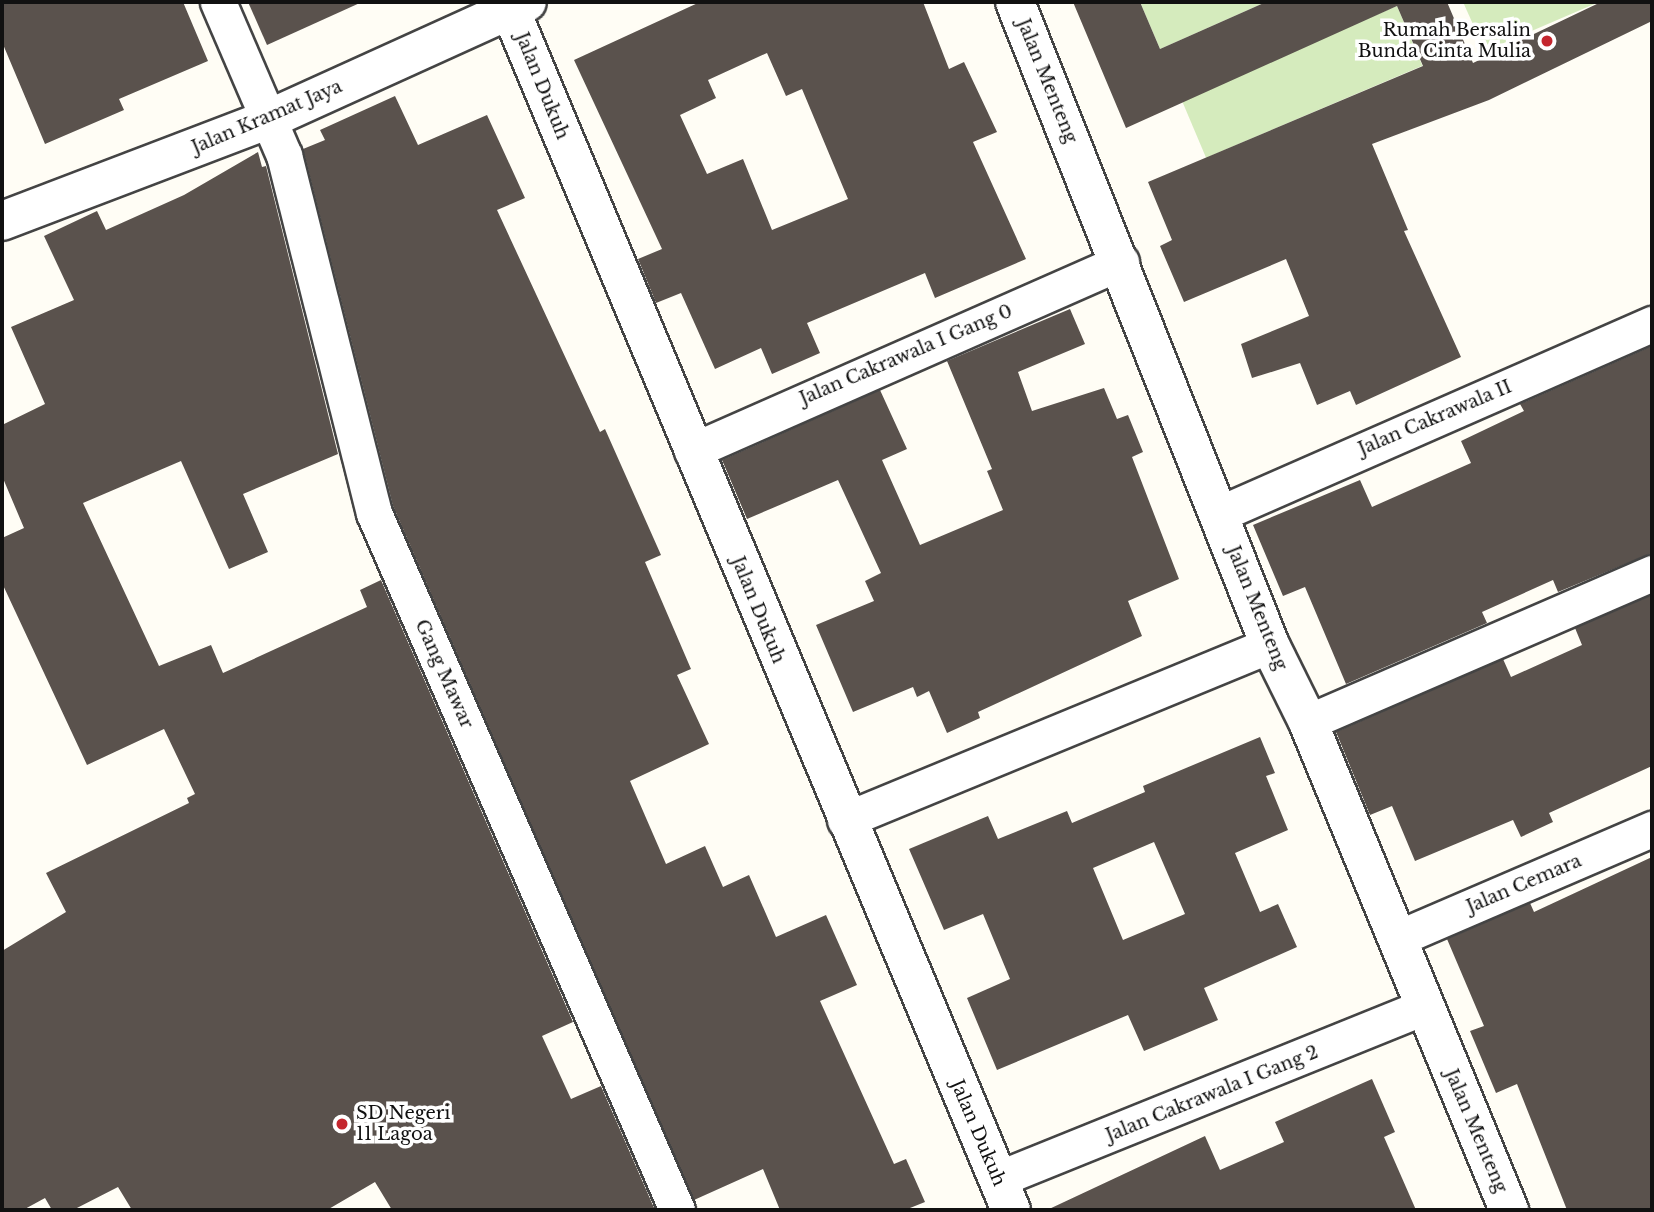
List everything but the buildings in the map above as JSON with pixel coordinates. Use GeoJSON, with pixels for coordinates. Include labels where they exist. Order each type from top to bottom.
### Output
{"type":"FeatureCollection","features":[{"type":"Feature","properties":{"kind":"street","name":"Gang Mawar"},"geometry":{"type":"LineString","coordinates":[[218,2],[284,155],[374,513],[677,1210]]}},
{"type":"Feature","properties":{"kind":"street","name":"Jalan Menteng"},"geometry":{"type":"LineString","coordinates":[[1015,2],[1121,262],[1270,645],[1308,722],[1509,1210]]}},
{"type":"Feature","properties":{"kind":"street","name":"Jalan Kramat Jaya"},"geometry":{"type":"LineString","coordinates":[[2,221],[269,119],[515,4]]}},
{"type":"Feature","properties":{"kind":"street","name":"Jalan Dukuh"},"geometry":{"type":"LineString","coordinates":[[515,4],[692,451],[1004,1195]]}},
{"type":"Feature","properties":{"kind":"street","name":"Jalan Cakrawala I Gang 0"},"geometry":{"type":"LineString","coordinates":[[692,451],[1121,262]]}},
{"type":"Feature","properties":{"kind":"street","name":"Jalan Cakrawala II"},"geometry":{"type":"LineString","coordinates":[[1219,514],[1652,324]]}},
{"type":"Feature","properties":{"kind":"street"},"geometry":{"type":"LineString","coordinates":[[1308,722],[1652,573]]}},
{"type":"Feature","properties":{"kind":"street"},"geometry":{"type":"LineString","coordinates":[[845,820],[1270,645]]}},
{"type":"Feature","properties":{"kind":"street","name":"Jalan Cemara"},"geometry":{"type":"LineString","coordinates":[[1396,939],[1652,829]]}},
{"type":"Feature","properties":{"kind":"street","name":"Jalan Cakrawala I Gang 2"},"geometry":{"type":"LineString","coordinates":[[1004,1195],[1424,1007]]}},
{"type":"Feature","properties":{"kind":"green space"},"geometry":{"type":"Polygon","coordinates":[[[1140,2],[1266,2],[1160,49],[1140,2]]]}},
{"type":"Feature","properties":{"kind":"green space"},"geometry":{"type":"Polygon","coordinates":[[[1463,2],[1599,2],[1485,51],[1463,2]]]}},
{"type":"Feature","properties":{"kind":"green space"},"geometry":{"type":"Polygon","coordinates":[[[1397,6],[1422,66],[1206,158],[1181,98],[1397,6]]]}},
{"type":"Feature","properties":{"kind":"place","name":"Rumah Bersalin Bunda Cinta Mulia"},"geometry":{"type":"Point","coordinates":[1547,41]}},
{"type":"Feature","properties":{"kind":"place","name":"SD Negeri 11 Lagoa"},"geometry":{"type":"Point","coordinates":[342,1124]}}]}
